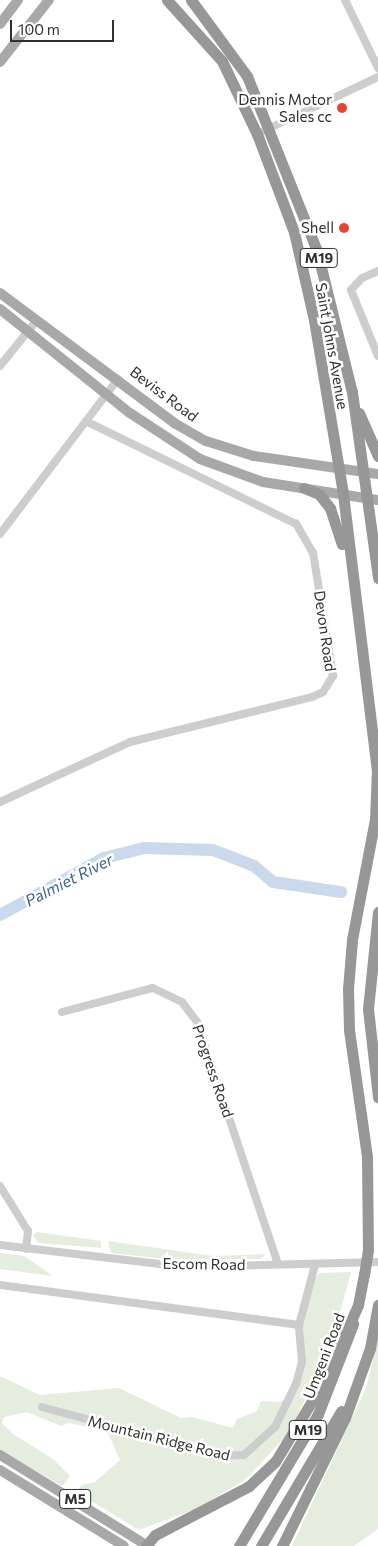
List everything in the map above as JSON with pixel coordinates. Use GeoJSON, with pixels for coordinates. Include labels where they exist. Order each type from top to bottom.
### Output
{"type":"FeatureCollection","features":[{"type":"Feature","properties":{"kind":"highway","name":"Saint Johns Avenue"},"geometry":{"type":"LineString","coordinates":[[167,0],[211,45],[257,134],[305,275],[343,494]]}},
{"type":"Feature","properties":{"kind":"highway","name":"Saint Johns Avenue"},"geometry":{"type":"LineString","coordinates":[[191,0],[230,47],[271,128],[317,251],[352,392],[362,472],[372,499]]}},
{"type":"Feature","properties":{"kind":"highway"},"geometry":{"type":"LineString","coordinates":[[352,392],[378,456]]}},
{"type":"Feature","properties":{"kind":"highway"},"geometry":{"type":"LineString","coordinates":[[304,488],[319,494],[335,514],[357,609]]}},
{"type":"Feature","properties":{"kind":"highway","name":"M19"},"geometry":{"type":"LineString","coordinates":[[343,494],[377,770],[374,824],[352,940],[348,989],[349,1030],[367,1157],[368,1249],[358,1306]]}},
{"type":"Feature","properties":{"kind":"highway","name":"M19"},"geometry":{"type":"LineString","coordinates":[[372,499],[376,530],[378,578]]}},
{"type":"Feature","properties":{"kind":"highway"},"geometry":{"type":"LineString","coordinates":[[378,912],[368,1009],[378,1097]]}},
{"type":"Feature","properties":{"kind":"highway"},"geometry":{"type":"LineString","coordinates":[[147,1546],[155,1535],[248,1486],[275,1462],[316,1398],[358,1306]]}},
{"type":"Feature","properties":{"kind":"highway","name":"Umgeni Road"},"geometry":{"type":"LineString","coordinates":[[239,1546],[318,1414],[342,1360],[358,1306]]}},
{"type":"Feature","properties":{"kind":"highway","name":"M19"},"geometry":{"type":"LineString","coordinates":[[261,1546],[343,1408],[372,1330],[378,1306]]}},
{"type":"Feature","properties":{"kind":"highway"},"geometry":{"type":"LineString","coordinates":[[282,1546],[345,1418],[370,1348],[372,1330]]}},
{"type":"Feature","properties":{"kind":"main road"},"geometry":{"type":"LineString","coordinates":[[0,24],[18,0]]}},
{"type":"Feature","properties":{"kind":"main road"},"geometry":{"type":"LineString","coordinates":[[0,62],[49,0]]}},
{"type":"Feature","properties":{"kind":"main road","name":"Beviss Road"},"geometry":{"type":"LineString","coordinates":[[0,293],[176,424],[206,441],[254,456],[378,474]]}},
{"type":"Feature","properties":{"kind":"main road"},"geometry":{"type":"LineString","coordinates":[[0,309],[29,328],[105,394],[200,459],[255,480],[372,499]]}},
{"type":"Feature","properties":{"kind":"main road","name":"M5"},"geometry":{"type":"LineString","coordinates":[[0,1455],[147,1546]]}},
{"type":"Feature","properties":{"kind":"main road","name":"M5"},"geometry":{"type":"LineString","coordinates":[[0,1470],[124,1546]]}},
{"type":"Feature","properties":{"kind":"street"},"geometry":{"type":"LineString","coordinates":[[345,0],[378,68]]}},
{"type":"Feature","properties":{"kind":"street"},"geometry":{"type":"LineString","coordinates":[[257,134],[378,77]]}},
{"type":"Feature","properties":{"kind":"street"},"geometry":{"type":"LineString","coordinates":[[378,270],[362,278],[351,290],[378,356]]}},
{"type":"Feature","properties":{"kind":"street"},"geometry":{"type":"LineString","coordinates":[[0,366],[37,320]]}},
{"type":"Feature","properties":{"kind":"street"},"geometry":{"type":"LineString","coordinates":[[0,534],[118,379]]}},
{"type":"Feature","properties":{"kind":"street","name":"Devon Road"},"geometry":{"type":"LineString","coordinates":[[0,802],[130,742],[312,697],[324,692],[333,676],[313,553],[296,524],[86,421]]}},
{"type":"Feature","properties":{"kind":"street","name":"Progress Road"},"geometry":{"type":"LineString","coordinates":[[62,1012],[153,988],[182,1002],[197,1022],[278,1264]]}},
{"type":"Feature","properties":{"kind":"street"},"geometry":{"type":"LineString","coordinates":[[0,1186],[28,1231],[26,1249]]}},
{"type":"Feature","properties":{"kind":"street","name":"Escom Road"},"geometry":{"type":"LineString","coordinates":[[0,1245],[185,1266],[316,1265],[378,1262]]}},
{"type":"Feature","properties":{"kind":"street","name":"Mountain Ridge Road"},"geometry":{"type":"LineString","coordinates":[[42,1407],[239,1457],[267,1436],[286,1407],[302,1362],[299,1325],[316,1265]]}},
{"type":"Feature","properties":{"kind":"street"},"geometry":{"type":"LineString","coordinates":[[0,1285],[299,1325]]}},
{"type":"Feature","properties":{"kind":"green space"},"geometry":{"type":"Polygon","coordinates":[[[37,1232],[101,1241],[101,1248],[38,1243],[33,1235],[37,1232]]]}},
{"type":"Feature","properties":{"kind":"green space"},"geometry":{"type":"Polygon","coordinates":[[[108,1241],[213,1256],[266,1254],[260,1259],[164,1259],[111,1253],[108,1241]]]}},
{"type":"Feature","properties":{"kind":"green space"},"geometry":{"type":"Polygon","coordinates":[[[0,1253],[24,1256],[53,1276],[0,1269],[0,1253]]]}},
{"type":"Feature","properties":{"kind":"green space"},"geometry":{"type":"Polygon","coordinates":[[[351,1272],[330,1349],[288,1434],[246,1479],[198,1508],[139,1530],[78,1493],[81,1485],[95,1482],[120,1460],[107,1431],[69,1423],[61,1426],[27,1412],[4,1417],[2,1423],[13,1434],[53,1459],[70,1476],[62,1486],[0,1450],[0,1376],[40,1395],[119,1388],[181,1418],[192,1417],[233,1428],[237,1419],[257,1411],[261,1401],[279,1402],[291,1396],[302,1362],[300,1333],[308,1289],[319,1273],[351,1272]]]}},
{"type":"Feature","properties":{"kind":"green space"},"geometry":{"type":"Polygon","coordinates":[[[378,1339],[378,1529],[354,1546],[292,1546],[366,1388],[378,1339]]]}},
{"type":"Feature","properties":{"kind":"waterway","name":"Palmiet River"},"geometry":{"type":"LineString","coordinates":[[0,915],[104,858],[144,848],[213,850],[254,866],[273,882],[341,892]]}},
{"type":"Feature","properties":{"kind":"place","name":"Dennis Motor Sales cc"},"geometry":{"type":"Point","coordinates":[342,108]}},
{"type":"Feature","properties":{"kind":"place","name":"Shell"},"geometry":{"type":"Point","coordinates":[344,228]}}]}
